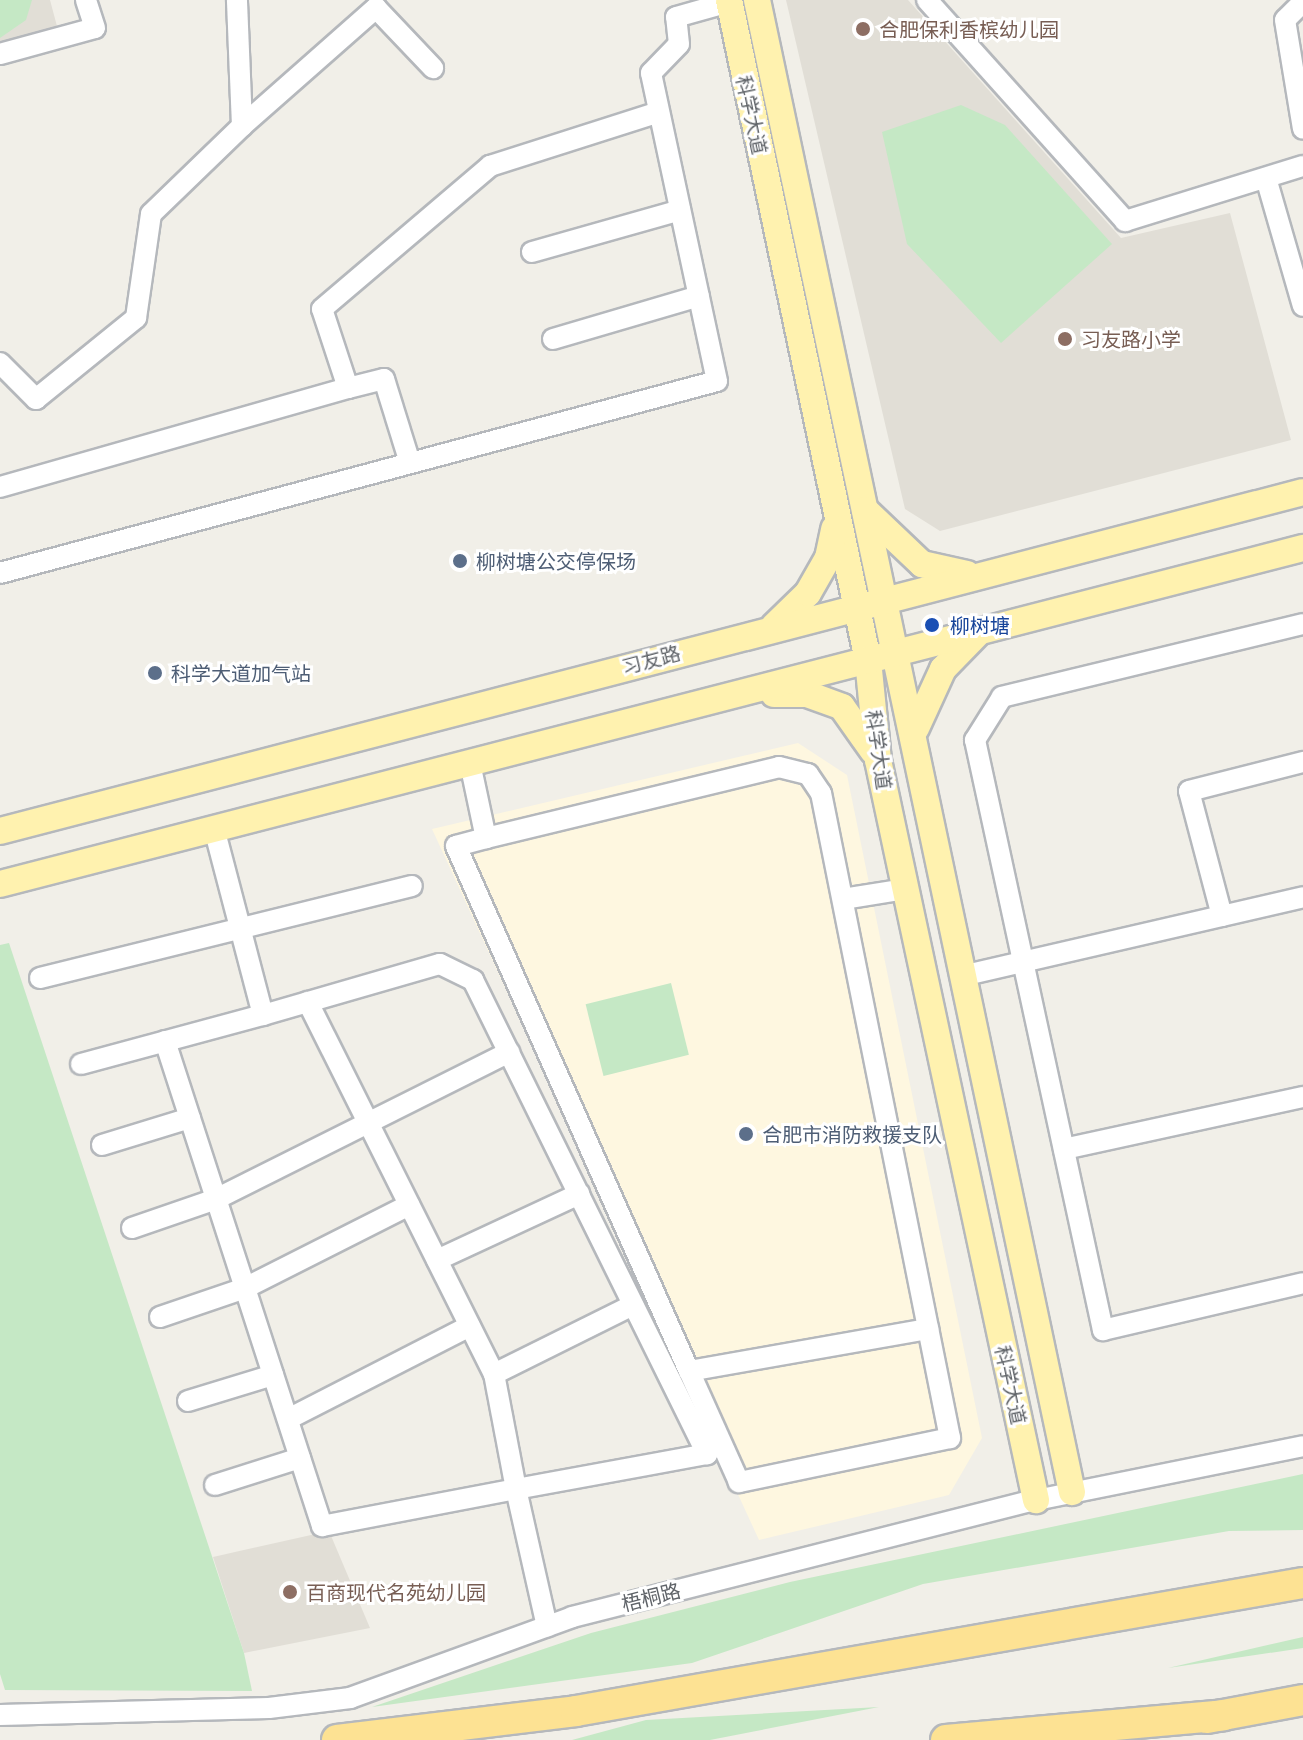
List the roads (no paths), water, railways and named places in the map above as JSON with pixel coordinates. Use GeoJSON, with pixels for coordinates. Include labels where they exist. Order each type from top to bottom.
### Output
{"type":"FeatureCollection","features":[{"type":"Feature","properties":{"kind":"highway"},"geometry":{"type":"LineString","coordinates":[[337,1740],[576,1711],[1297,1585]]}},
{"type":"Feature","properties":{"kind":"highway"},"geometry":{"type":"LineString","coordinates":[[1090,1740],[1303,1700]]}},
{"type":"Feature","properties":{"kind":"highway"},"geometry":{"type":"LineString","coordinates":[[485,1740],[576,1711]]}},
{"type":"Feature","properties":{"kind":"highway"},"geometry":{"type":"LineString","coordinates":[[946,1740],[1224,1715]]}},
{"type":"Feature","properties":{"kind":"main road","name":"科学大道"},"geometry":{"type":"LineString","coordinates":[[757,0],[863,507],[899,652],[1072,1492]]}},
{"type":"Feature","properties":{"kind":"main road","name":"科学大道"},"geometry":{"type":"LineString","coordinates":[[729,1],[868,660],[878,760],[1036,1500]]}},
{"type":"Feature","properties":{"kind":"main road","name":"习友路"},"geometry":{"type":"LineString","coordinates":[[0,831],[855,606],[1303,492]]}},
{"type":"Feature","properties":{"kind":"main road"},"geometry":{"type":"LineString","coordinates":[[863,507],[922,564],[975,575]]}},
{"type":"Feature","properties":{"kind":"main road"},"geometry":{"type":"LineString","coordinates":[[771,628],[808,593],[828,558],[836,518]]}},
{"type":"Feature","properties":{"kind":"main road"},"geometry":{"type":"LineString","coordinates":[[0,884],[1303,548]]}},
{"type":"Feature","properties":{"kind":"main road"},"geometry":{"type":"LineString","coordinates":[[915,731],[943,669],[980,632]]}},
{"type":"Feature","properties":{"kind":"main road"},"geometry":{"type":"LineString","coordinates":[[738,694],[807,694],[842,707],[878,760]]}},
{"type":"Feature","properties":{"kind":"street"},"geometry":{"type":"LineString","coordinates":[[0,54],[95,28],[86,0]]}},
{"type":"Feature","properties":{"kind":"street"},"geometry":{"type":"LineString","coordinates":[[237,0],[242,126]]}},
{"type":"Feature","properties":{"kind":"street"},"geometry":{"type":"LineString","coordinates":[[927,0],[1125,221],[1303,166]]}},
{"type":"Feature","properties":{"kind":"street"},"geometry":{"type":"LineString","coordinates":[[0,573],[717,381],[651,73],[679,44],[673,8],[729,1]]}},
{"type":"Feature","properties":{"kind":"street"},"geometry":{"type":"LineString","coordinates":[[1303,2],[1285,20],[1303,129]]}},
{"type":"Feature","properties":{"kind":"street"},"geometry":{"type":"LineString","coordinates":[[0,363],[36,399],[136,318],[151,214],[242,126],[376,8],[433,68]]}},
{"type":"Feature","properties":{"kind":"street"},"geometry":{"type":"LineString","coordinates":[[348,388],[322,309],[490,166],[659,112]]}},
{"type":"Feature","properties":{"kind":"street"},"geometry":{"type":"LineString","coordinates":[[1266,178],[1303,306]]}},
{"type":"Feature","properties":{"kind":"street"},"geometry":{"type":"LineString","coordinates":[[532,252],[680,210]]}},
{"type":"Feature","properties":{"kind":"street"},"geometry":{"type":"LineString","coordinates":[[553,339],[699,296]]}},
{"type":"Feature","properties":{"kind":"street"},"geometry":{"type":"LineString","coordinates":[[0,487],[384,379],[410,463]]}},
{"type":"Feature","properties":{"kind":"street"},"geometry":{"type":"LineString","coordinates":[[1303,624],[1002,697],[975,740],[1103,1330],[1303,1283]]}},
{"type":"Feature","properties":{"kind":"street"},"geometry":{"type":"LineString","coordinates":[[1222,916],[1189,791],[1303,762]]}},
{"type":"Feature","properties":{"kind":"street"},"geometry":{"type":"LineString","coordinates":[[470,763],[486,838]]}},
{"type":"Feature","properties":{"kind":"street"},"geometry":{"type":"LineString","coordinates":[[779,767],[808,774],[821,793],[950,1438],[739,1482],[456,846],[486,838],[779,767]]}},
{"type":"Feature","properties":{"kind":"street"},"geometry":{"type":"LineString","coordinates":[[214,828],[263,1015]]}},
{"type":"Feature","properties":{"kind":"street"},"geometry":{"type":"LineString","coordinates":[[40,978],[240,926],[412,886]]}},
{"type":"Feature","properties":{"kind":"street"},"geometry":{"type":"LineString","coordinates":[[843,899],[906,889]]}},
{"type":"Feature","properties":{"kind":"street"},"geometry":{"type":"LineString","coordinates":[[966,975],[1303,897]]}},
{"type":"Feature","properties":{"kind":"street"},"geometry":{"type":"LineString","coordinates":[[81,1064],[440,964],[473,980],[707,1454],[322,1526],[165,1041]]}},
{"type":"Feature","properties":{"kind":"street"},"geometry":{"type":"LineString","coordinates":[[308,1002],[494,1374],[547,1627]]}},
{"type":"Feature","properties":{"kind":"street"},"geometry":{"type":"LineString","coordinates":[[132,1228],[216,1199],[509,1052]]}},
{"type":"Feature","properties":{"kind":"street"},"geometry":{"type":"LineString","coordinates":[[1064,1149],[1303,1097]]}},
{"type":"Feature","properties":{"kind":"street"},"geometry":{"type":"LineString","coordinates":[[102,1145],[190,1118]]}},
{"type":"Feature","properties":{"kind":"street"},"geometry":{"type":"LineString","coordinates":[[437,1260],[579,1194]]}},
{"type":"Feature","properties":{"kind":"street"},"geometry":{"type":"LineString","coordinates":[[160,1317],[245,1288],[409,1205]]}},
{"type":"Feature","properties":{"kind":"street"},"geometry":{"type":"LineString","coordinates":[[494,1374],[633,1305]]}},
{"type":"Feature","properties":{"kind":"street"},"geometry":{"type":"LineString","coordinates":[[288,1419],[470,1326]]}},
{"type":"Feature","properties":{"kind":"street"},"geometry":{"type":"LineString","coordinates":[[689,1371],[928,1329]]}},
{"type":"Feature","properties":{"kind":"street"},"geometry":{"type":"LineString","coordinates":[[188,1401],[273,1375]]}},
{"type":"Feature","properties":{"kind":"street","name":"梧桐路"},"geometry":{"type":"LineString","coordinates":[[0,1715],[269,1708],[350,1698],[547,1627],[1036,1500],[1303,1446]]}},
{"type":"Feature","properties":{"kind":"street"},"geometry":{"type":"LineString","coordinates":[[215,1485],[300,1458]]}},
{"type":"Feature","properties":{"kind":"place","name":"合肥保利香槟幼儿园"},"geometry":{"type":"Point","coordinates":[863,29]}},
{"type":"Feature","properties":{"kind":"place","name":"习友路小学"},"geometry":{"type":"Point","coordinates":[1065,339]}},
{"type":"Feature","properties":{"kind":"place","name":"柳树塘公交停保场"},"geometry":{"type":"Point","coordinates":[460,561]}},
{"type":"Feature","properties":{"kind":"place","name":"柳树塘"},"geometry":{"type":"Point","coordinates":[932,625]}},
{"type":"Feature","properties":{"kind":"place","name":"科学大道加气站"},"geometry":{"type":"Point","coordinates":[155,673]}},
{"type":"Feature","properties":{"kind":"place","name":"合肥市消防救援支队"},"geometry":{"type":"Point","coordinates":[746,1134]}},
{"type":"Feature","properties":{"kind":"place","name":"百商现代名苑幼儿园"},"geometry":{"type":"Point","coordinates":[290,1592]}}]}
